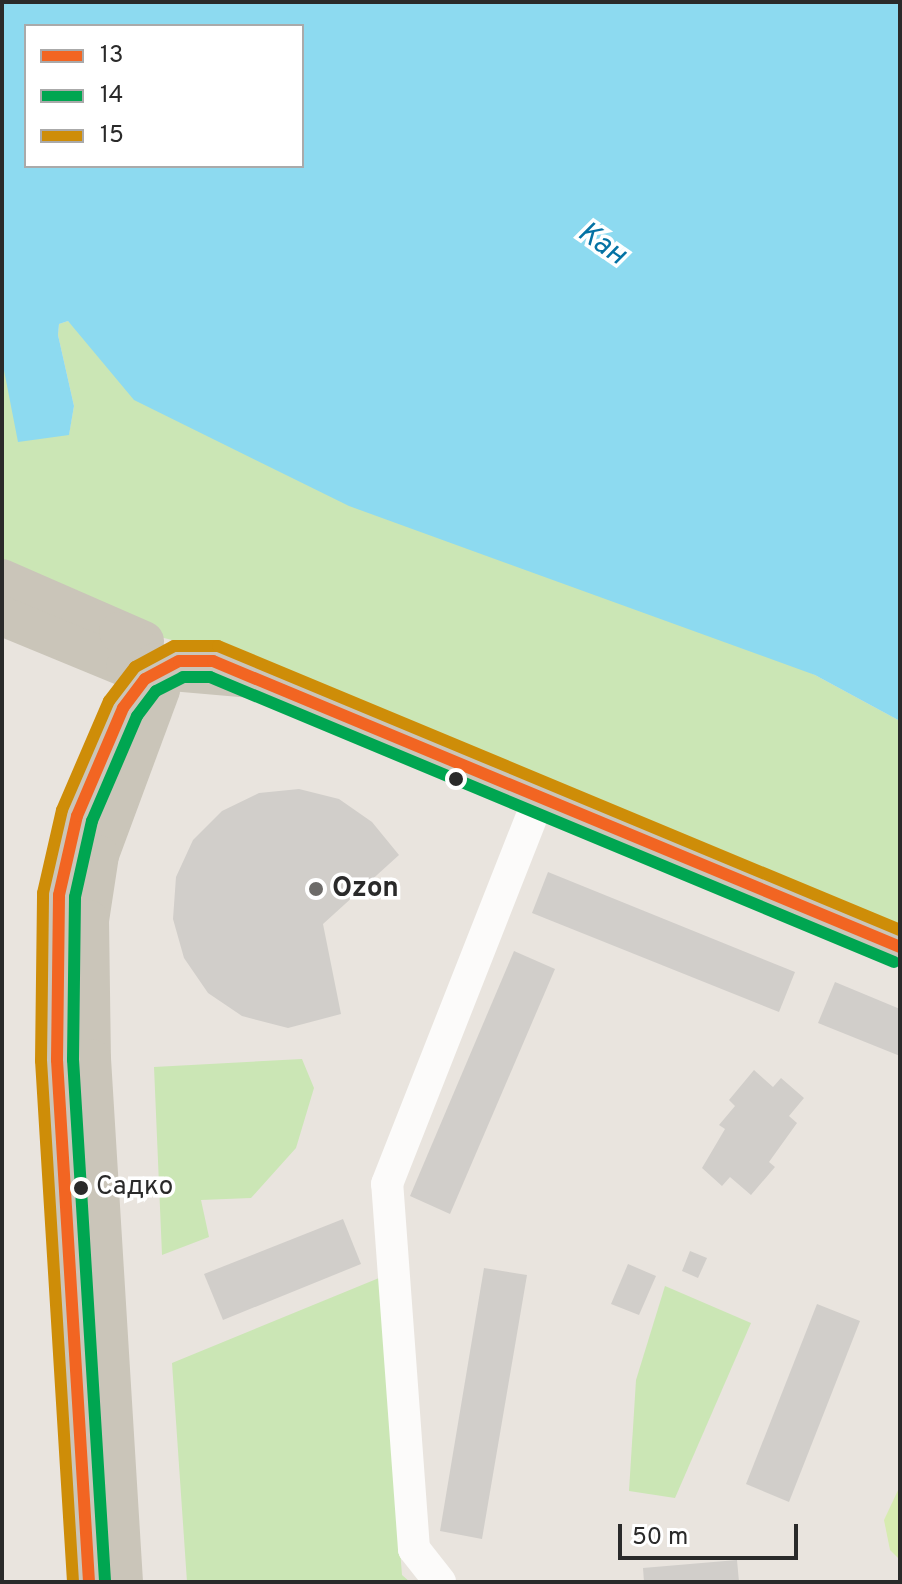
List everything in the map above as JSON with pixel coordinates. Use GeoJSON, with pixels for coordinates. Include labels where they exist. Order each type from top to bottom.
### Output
{"type":"FeatureCollection","features":[{"type":"Feature","properties":{"kind":"main road"},"geometry":{"type":"LineString","coordinates":[[2,579],[119,632],[227,671],[540,795],[900,947]]}},
{"type":"Feature","properties":{"kind":"main road"},"geometry":{"type":"LineString","coordinates":[[2,616],[72,646],[156,673],[227,671]]}},
{"type":"Feature","properties":{"kind":"main road"},"geometry":{"type":"LineString","coordinates":[[119,632],[146,651],[156,673],[153,719]]}},
{"type":"Feature","properties":{"kind":"main road"},"geometry":{"type":"LineString","coordinates":[[72,646],[104,679],[111,698],[109,742]]}},
{"type":"Feature","properties":{"kind":"main road"},"geometry":{"type":"LineString","coordinates":[[123,1582],[91,1059],[89,920],[99,855],[153,719],[172,693],[227,671]]}},
{"type":"Feature","properties":{"kind":"main road"},"geometry":{"type":"LineString","coordinates":[[89,1582],[57,1060],[57,924],[67,845],[127,701],[156,673]]}},
{"type":"Feature","properties":{"kind":"street"},"geometry":{"type":"LineString","coordinates":[[440,1582],[414,1549],[387,1184],[540,795]]}},
{"type":"Feature","properties":{"kind":"green space"},"geometry":{"type":"Polygon","coordinates":[[[68,321],[83,335],[815,675],[900,721],[900,928],[232,655],[164,638],[2,566],[2,360],[69,434],[74,406],[58,335],[59,324],[68,321]]]}},
{"type":"Feature","properties":{"kind":"green space"},"geometry":{"type":"Polygon","coordinates":[[[302,1059],[314,1088],[296,1148],[251,1198],[201,1200],[209,1237],[162,1255],[154,1067],[302,1059]]]}},
{"type":"Feature","properties":{"kind":"green space"},"geometry":{"type":"Polygon","coordinates":[[[379,1278],[402,1575],[410,1582],[187,1582],[172,1363],[379,1278]]]}},
{"type":"Feature","properties":{"kind":"green space"},"geometry":{"type":"Polygon","coordinates":[[[665,1286],[751,1323],[675,1498],[629,1491],[636,1380],[665,1286]]]}},
{"type":"Feature","properties":{"kind":"green space"},"geometry":{"type":"Polygon","coordinates":[[[900,1486],[900,1560],[890,1550],[884,1520],[900,1486]]]}},
{"type":"Feature","properties":{"kind":"water","name":"Кан"},"geometry":{"type":"Polygon","coordinates":[[[2,2],[900,2],[900,721],[815,675],[349,506],[134,400],[68,321],[59,324],[58,335],[74,406],[69,435],[18,442],[2,360],[2,2]]]}},
{"type":"Feature","properties":{"kind":"building"},"geometry":{"type":"Polygon","coordinates":[[[299,789],[339,799],[372,822],[399,855],[323,924],[341,1014],[288,1028],[242,1016],[208,993],[184,958],[173,919],[176,877],[193,840],[222,811],[259,793],[299,789]]]}},
{"type":"Feature","properties":{"kind":"building"},"geometry":{"type":"Polygon","coordinates":[[[548,872],[795,972],[779,1012],[532,913],[548,872]]]}},
{"type":"Feature","properties":{"kind":"building"},"geometry":{"type":"Polygon","coordinates":[[[514,951],[555,969],[450,1214],[410,1196],[514,951]]]}},
{"type":"Feature","properties":{"kind":"building"},"geometry":{"type":"Polygon","coordinates":[[[835,982],[900,1009],[900,1056],[818,1023],[835,982]]]}},
{"type":"Feature","properties":{"kind":"building"},"geometry":{"type":"Polygon","coordinates":[[[754,1070],[773,1087],[781,1078],[804,1098],[789,1116],[797,1123],[769,1162],[775,1167],[751,1195],[730,1177],[722,1186],[702,1168],[725,1129],[719,1125],[735,1106],[729,1100],[754,1070]]]}},
{"type":"Feature","properties":{"kind":"building"},"geometry":{"type":"Polygon","coordinates":[[[343,1219],[361,1264],[223,1320],[204,1274],[343,1219]]]}},
{"type":"Feature","properties":{"kind":"building"},"geometry":{"type":"Polygon","coordinates":[[[690,1251],[707,1258],[698,1278],[682,1271],[690,1251]]]}},
{"type":"Feature","properties":{"kind":"building"},"geometry":{"type":"Polygon","coordinates":[[[628,1264],[656,1276],[639,1315],[611,1304],[628,1264]]]}},
{"type":"Feature","properties":{"kind":"building"},"geometry":{"type":"Polygon","coordinates":[[[484,1268],[527,1275],[482,1539],[440,1531],[484,1268]]]}},
{"type":"Feature","properties":{"kind":"building"},"geometry":{"type":"Polygon","coordinates":[[[817,1304],[860,1321],[789,1502],[746,1484],[817,1304]]]}},
{"type":"Feature","properties":{"kind":"building"},"geometry":{"type":"Polygon","coordinates":[[[737,1560],[739,1582],[644,1582],[643,1568],[737,1560]]]}},
{"type":"Feature","properties":{"kind":"transit line","name":"15"},"geometry":{"type":"LineString","coordinates":[[73,1582],[41,1061],[43,893],[62,810],[109,701],[135,667],[174,646],[218,646],[900,930]]}},
{"type":"Feature","properties":{"kind":"transit line","name":"13"},"geometry":{"type":"LineString","coordinates":[[89,1582],[57,1060],[59,895],[77,816],[123,708],[145,679],[179,661],[213,661],[900,947]]}},
{"type":"Feature","properties":{"kind":"transit line","name":"14"},"geometry":{"type":"LineString","coordinates":[[105,1581],[73,1060],[75,897],[92,821],[137,716],[156,691],[183,677],[210,677],[894,962]]}},
{"type":"Feature","properties":{"kind":"place","name":"Ozon"},"geometry":{"type":"Point","coordinates":[316,889]}},
{"type":"Feature","properties":{"kind":"place","name":"Садко"},"geometry":{"type":"Point","coordinates":[81,1188]}}]}
